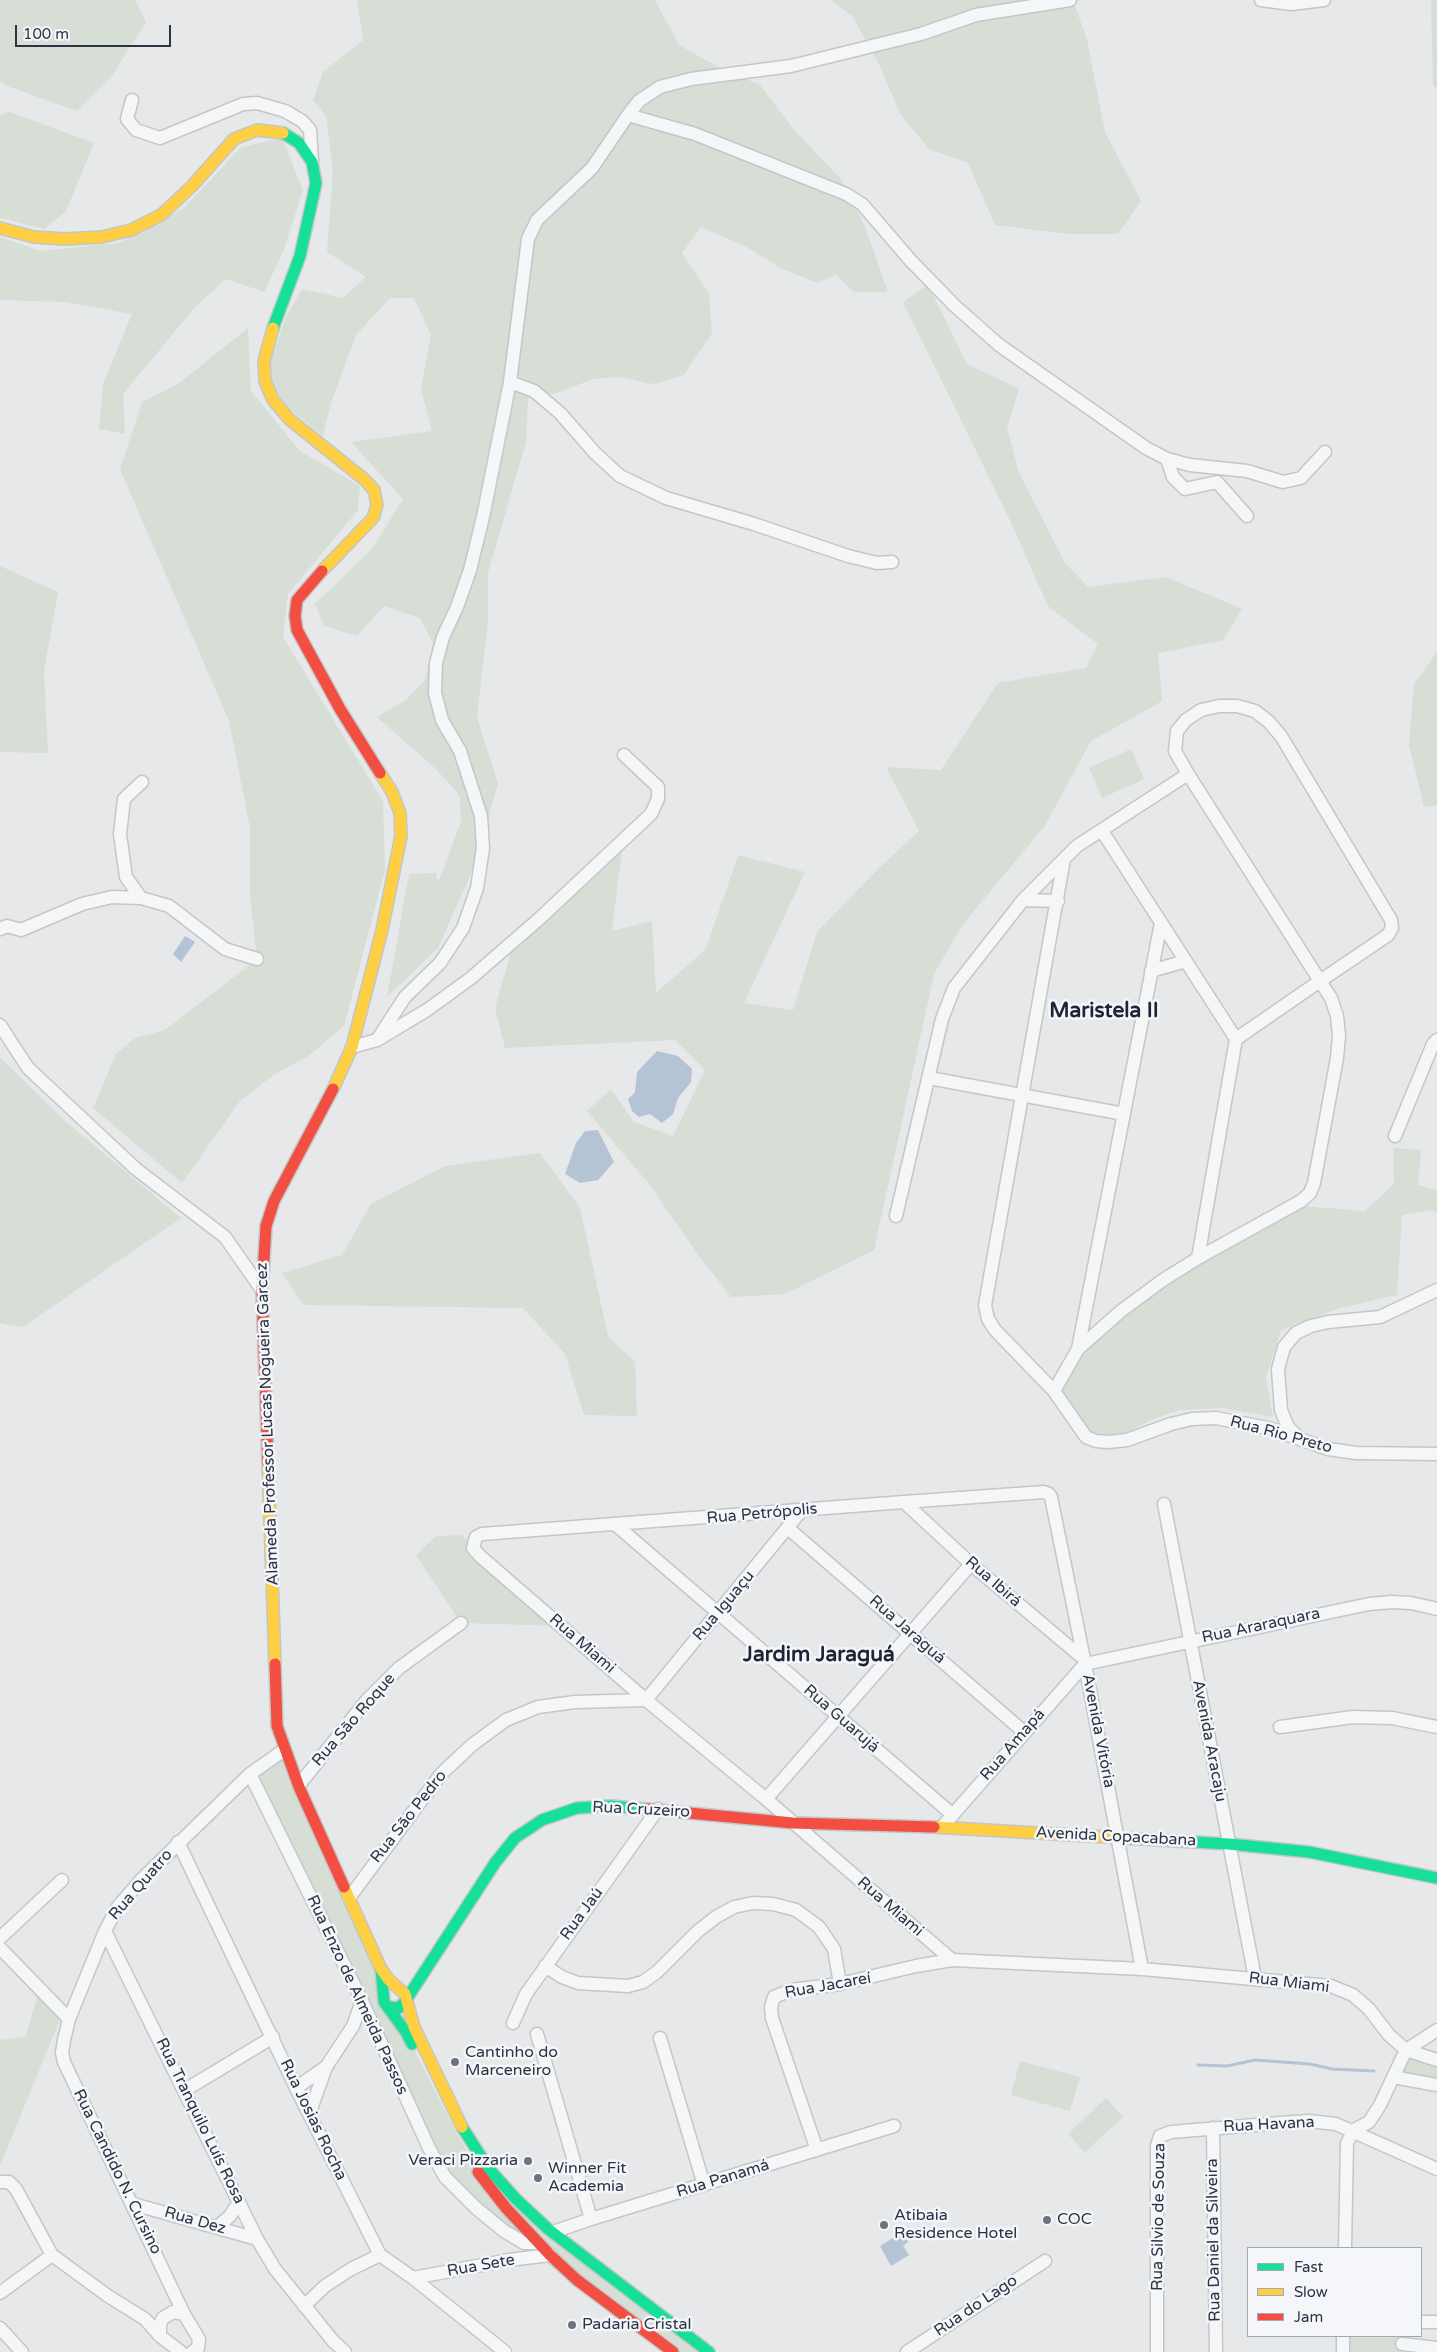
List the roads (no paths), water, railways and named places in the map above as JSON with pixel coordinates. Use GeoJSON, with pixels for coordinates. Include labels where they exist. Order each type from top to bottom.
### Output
{"type":"FeatureCollection","features":[{"type":"Feature","properties":{"kind":"main road","name":"Alameda Professor Lucas Nogueira Garcez"},"geometry":{"type":"LineString","coordinates":[[0,228],[34,237],[65,239],[102,237],[131,230],[161,215],[192,186],[234,139],[257,130],[280,131],[299,143],[312,162],[316,183],[311,213],[300,256],[269,340],[264,361],[266,380],[272,400],[289,419],[365,480],[374,490],[377,505],[373,518],[305,589],[297,600],[294,616],[297,630],[340,709],[392,792],[400,813],[401,836],[382,930],[352,1047],[341,1074],[274,1201],[266,1226],[262,1290],[277,1726],[284,1750],[299,1786],[381,1969],[384,2002],[406,2032],[456,2134],[478,2172],[537,2243],[577,2280],[673,2352]]}},
{"type":"Feature","properties":{"kind":"main road","name":"Rua Cruzeiro"},"geometry":{"type":"LineString","coordinates":[[406,2000],[495,1864],[515,1838],[542,1820],[577,1808],[610,1806],[793,1822]]}},
{"type":"Feature","properties":{"kind":"main road","name":"Avenida Copacabana"},"geometry":{"type":"LineString","coordinates":[[793,1822],[942,1827],[1229,1844],[1309,1852],[1437,1878]]}},
{"type":"Feature","properties":{"kind":"main road","name":"Alameda Professor Lucas Nogueira Garcez"},"geometry":{"type":"LineString","coordinates":[[381,1969],[403,1990],[414,2027],[463,2129],[490,2169],[516,2198],[553,2232],[709,2352]]}},
{"type":"Feature","properties":{"kind":"main road"},"geometry":{"type":"LineString","coordinates":[[383,1994],[387,1987],[396,1984],[406,1984],[422,1978]]}},
{"type":"Feature","properties":{"kind":"main road"},"geometry":{"type":"LineString","coordinates":[[389,2008],[399,2008],[406,2000]]}},
{"type":"Feature","properties":{"kind":"main road"},"geometry":{"type":"LineString","coordinates":[[550,2255],[565,2254],[586,2257]]}},
{"type":"Feature","properties":{"kind":"main road"},"geometry":{"type":"LineString","coordinates":[[626,2317],[633,2306],[641,2304],[651,2307]]}},
{"type":"Feature","properties":{"kind":"street"},"geometry":{"type":"LineString","coordinates":[[377,1040],[405,997],[440,963],[463,928],[477,888],[482,848],[481,816],[460,751],[442,720],[435,693],[436,663],[443,637],[457,607],[470,570],[510,382],[528,239],[537,220],[592,168],[639,101],[660,87],[691,79],[791,66],[921,34],[976,15],[1070,0]]}},
{"type":"Feature","properties":{"kind":"street"},"geometry":{"type":"LineString","coordinates":[[1262,0],[1291,4],[1324,0]]}},
{"type":"Feature","properties":{"kind":"street"},"geometry":{"type":"LineString","coordinates":[[132,100],[127,119],[136,130],[160,138],[243,104],[258,103],[285,111],[302,121],[310,130],[312,162]]}},
{"type":"Feature","properties":{"kind":"street"},"geometry":{"type":"LineString","coordinates":[[628,115],[695,134],[846,194],[862,204],[872,213],[911,261],[955,306],[999,345],[1146,448],[1167,459],[1190,465],[1247,471],[1283,482],[1300,478],[1324,452]]}},
{"type":"Feature","properties":{"kind":"street"},"geometry":{"type":"LineString","coordinates":[[510,382],[534,391],[560,413],[595,453],[620,476],[666,498],[754,524],[848,556],[877,563],[892,562]]}},
{"type":"Feature","properties":{"kind":"street"},"geometry":{"type":"LineString","coordinates":[[1167,459],[1172,477],[1184,489],[1217,482],[1248,516]]}},
{"type":"Feature","properties":{"kind":"street"},"geometry":{"type":"LineString","coordinates":[[1054,1391],[1078,1350],[1121,1311],[1163,1280],[1198,1258],[1301,1200],[1310,1193],[1314,1183],[1337,1058],[1339,1036],[1337,1016],[1331,998],[1320,981],[1188,774],[1175,751],[1174,743],[1177,731],[1186,720],[1201,710],[1219,706],[1236,706],[1255,711],[1269,722],[1281,736],[1391,920],[1392,928],[1388,936],[1320,981],[1236,1039]]}},
{"type":"Feature","properties":{"kind":"street"},"geometry":{"type":"LineString","coordinates":[[352,1047],[377,1040],[427,1010],[471,978],[539,919],[651,814],[658,799],[658,787],[624,755]]}},
{"type":"Feature","properties":{"kind":"street"},"geometry":{"type":"LineString","coordinates":[[896,1216],[942,1019],[954,988],[1023,900],[1077,846],[1188,774]]}},
{"type":"Feature","properties":{"kind":"street"},"geometry":{"type":"LineString","coordinates":[[141,898],[126,877],[120,834],[124,799],[142,782]]}},
{"type":"Feature","properties":{"kind":"street"},"geometry":{"type":"LineString","coordinates":[[1102,831],[1236,1039],[1198,1258]]}},
{"type":"Feature","properties":{"kind":"street","name":"Rua Rio Preto"},"geometry":{"type":"LineString","coordinates":[[1064,859],[1024,1097],[985,1305],[988,1319],[995,1330],[1054,1391],[1086,1437],[1108,1442],[1126,1440],[1185,1421],[1216,1418],[1268,1428],[1328,1449],[1356,1453],[1437,1454]]}},
{"type":"Feature","properties":{"kind":"street"},"geometry":{"type":"LineString","coordinates":[[0,929],[7,926],[21,930],[82,904],[112,897],[141,898],[169,906],[225,949],[256,959]]}},
{"type":"Feature","properties":{"kind":"street"},"geometry":{"type":"LineString","coordinates":[[1023,900],[1058,902]]}},
{"type":"Feature","properties":{"kind":"street"},"geometry":{"type":"LineString","coordinates":[[1078,1350],[1161,923]]}},
{"type":"Feature","properties":{"kind":"street"},"geometry":{"type":"LineString","coordinates":[[1151,972],[1186,961]]}},
{"type":"Feature","properties":{"kind":"street"},"geometry":{"type":"LineString","coordinates":[[0,1025],[28,1068],[136,1169],[225,1237],[262,1290]]}},
{"type":"Feature","properties":{"kind":"street"},"geometry":{"type":"LineString","coordinates":[[1395,1136],[1433,1044],[1437,1040]]}},
{"type":"Feature","properties":{"kind":"street"},"geometry":{"type":"LineString","coordinates":[[929,1078],[1124,1114]]}},
{"type":"Feature","properties":{"kind":"street"},"geometry":{"type":"LineString","coordinates":[[1300,1440],[1288,1427],[1281,1410],[1278,1368],[1284,1347],[1296,1333],[1311,1326],[1328,1322],[1380,1316],[1437,1290]]}},
{"type":"Feature","properties":{"kind":"street","name":"Rua Petrópolis"},"geometry":{"type":"LineString","coordinates":[[476,1537],[482,1534],[904,1502],[1044,1492],[1049,1494]]}},
{"type":"Feature","properties":{"kind":"street","name":"Avenida Vitória"},"geometry":{"type":"LineString","coordinates":[[1049,1494],[1084,1661],[1142,1969]]}},
{"type":"Feature","properties":{"kind":"street","name":"Rua Ibirá"},"geometry":{"type":"LineString","coordinates":[[904,1502],[1084,1661]]}},
{"type":"Feature","properties":{"kind":"street","name":"Avenida Aracaju"},"geometry":{"type":"LineString","coordinates":[[1164,1504],[1255,1978]]}},
{"type":"Feature","properties":{"kind":"street","name":"Rua Iguaçu"},"geometry":{"type":"LineString","coordinates":[[646,1700],[802,1511]]}},
{"type":"Feature","properties":{"kind":"street","name":"Rua Guarujá"},"geometry":{"type":"LineString","coordinates":[[616,1525],[953,1815]]}},
{"type":"Feature","properties":{"kind":"street","name":"Rua Jaraguá"},"geometry":{"type":"LineString","coordinates":[[789,1529],[1024,1732]]}},
{"type":"Feature","properties":{"kind":"street","name":"Rua Miami"},"geometry":{"type":"LineString","coordinates":[[476,1537],[474,1548],[480,1556],[646,1700],[766,1798],[952,1960],[1142,1969],[1331,1986],[1353,1995],[1406,2050]]}},
{"type":"Feature","properties":{"kind":"street"},"geometry":{"type":"LineString","coordinates":[[766,1798],[972,1564]]}},
{"type":"Feature","properties":{"kind":"street","name":"Rua Araraquara"},"geometry":{"type":"LineString","coordinates":[[1084,1661],[1369,1604],[1401,1602],[1437,1610]]}},
{"type":"Feature","properties":{"kind":"street","name":"Rua São Roque"},"geometry":{"type":"LineString","coordinates":[[299,1786],[367,1700],[399,1668],[461,1623]]}},
{"type":"Feature","properties":{"kind":"street","name":"Rua Amapá"},"geometry":{"type":"LineString","coordinates":[[942,1827],[1084,1661]]}},
{"type":"Feature","properties":{"kind":"street","name":"Rua São Pedro"},"geometry":{"type":"LineString","coordinates":[[349,1898],[441,1774],[472,1745],[506,1720],[538,1707],[575,1702],[646,1700]]}},
{"type":"Feature","properties":{"kind":"street"},"geometry":{"type":"LineString","coordinates":[[1280,1727],[1352,1717],[1392,1718],[1437,1727]]}},
{"type":"Feature","properties":{"kind":"street","name":"Rua Quatro"},"geometry":{"type":"LineString","coordinates":[[64,2062],[62,2053],[69,2018],[105,1930],[117,1908],[178,1842],[250,1774],[284,1750]]}},
{"type":"Feature","properties":{"kind":"street","name":"Rua Enzo de Almeida Passos"},"geometry":{"type":"LineString","coordinates":[[250,1774],[362,2001],[429,2148],[445,2177],[476,2208],[517,2239],[524,2243],[537,2243]]}},
{"type":"Feature","properties":{"kind":"street","name":"Rua Jaú"},"geometry":{"type":"LineString","coordinates":[[513,2023],[526,1994],[658,1809]]}},
{"type":"Feature","properties":{"kind":"street","name":"Rua Josias Rocha"},"geometry":{"type":"LineString","coordinates":[[178,1842],[296,2088],[310,2112],[380,2255],[413,2278],[505,2352]]}},
{"type":"Feature","properties":{"kind":"street"},"geometry":{"type":"LineString","coordinates":[[0,1938],[62,1880]]}},
{"type":"Feature","properties":{"kind":"street"},"geometry":{"type":"LineString","coordinates":[[545,1966],[562,1977],[578,1983],[628,1986],[643,1982],[657,1972],[698,1931],[716,1917],[734,1908],[753,1903],[773,1904],[796,1910],[819,1928],[834,1949],[840,1984]]}},
{"type":"Feature","properties":{"kind":"street","name":"Rua Tranquilo Luís Rosa"},"geometry":{"type":"LineString","coordinates":[[105,1930],[257,2238],[275,2269],[333,2341],[345,2352]]}},
{"type":"Feature","properties":{"kind":"street"},"geometry":{"type":"LineString","coordinates":[[0,1948],[69,2018]]}},
{"type":"Feature","properties":{"kind":"street","name":"Rua Jacareí"},"geometry":{"type":"LineString","coordinates":[[816,2150],[772,2018],[771,2007],[774,1997],[782,1992],[840,1984],[916,1966],[952,1960]]}},
{"type":"Feature","properties":{"kind":"street"},"geometry":{"type":"LineString","coordinates":[[310,2112],[326,2067],[353,2026],[362,2001]]}},
{"type":"Feature","properties":{"kind":"street"},"geometry":{"type":"LineString","coordinates":[[353,2026],[364,2023],[374,2026]]}},
{"type":"Feature","properties":{"kind":"street"},"geometry":{"type":"LineString","coordinates":[[1345,2247],[1347,2143],[1354,2130],[1369,2122],[1380,2105],[1406,2050],[1437,2030]]}},
{"type":"Feature","properties":{"kind":"street"},"geometry":{"type":"LineString","coordinates":[[537,2034],[591,2219]]}},
{"type":"Feature","properties":{"kind":"street"},"geometry":{"type":"LineString","coordinates":[[185,2090],[273,2037]]}},
{"type":"Feature","properties":{"kind":"street"},"geometry":{"type":"LineString","coordinates":[[660,2038],[704,2185]]}},
{"type":"Feature","properties":{"kind":"street"},"geometry":{"type":"LineString","coordinates":[[1406,2050],[1437,2060]]}},
{"type":"Feature","properties":{"kind":"street","name":"Rua Candido N. Cursino"},"geometry":{"type":"LineString","coordinates":[[64,2062],[133,2204],[168,2283],[184,2314],[208,2352]]}},
{"type":"Feature","properties":{"kind":"street"},"geometry":{"type":"LineString","coordinates":[[296,2088],[326,2067]]}},
{"type":"Feature","properties":{"kind":"street"},"geometry":{"type":"LineString","coordinates":[[1393,2077],[1437,2085]]}},
{"type":"Feature","properties":{"kind":"street","name":"Rua Havana"},"geometry":{"type":"LineString","coordinates":[[1213,2128],[1309,2121],[1336,2124],[1354,2130],[1437,2169]]}},
{"type":"Feature","properties":{"kind":"street","name":"Rua Panamá"},"geometry":{"type":"LineString","coordinates":[[553,2232],[894,2126]]}},
{"type":"Feature","properties":{"kind":"street","name":"Rua Silvio de Souza"},"geometry":{"type":"LineString","coordinates":[[1157,2352],[1157,2146],[1160,2136],[1171,2132],[1213,2128]]}},
{"type":"Feature","properties":{"kind":"street","name":"Rua Daniel da Silveira"},"geometry":{"type":"LineString","coordinates":[[1213,2128],[1216,2352]]}},
{"type":"Feature","properties":{"kind":"street"},"geometry":{"type":"LineString","coordinates":[[4,2182],[21,2197],[52,2255],[108,2296],[144,2319],[160,2336],[181,2352]]}},
{"type":"Feature","properties":{"kind":"street"},"geometry":{"type":"LineString","coordinates":[[217,2227],[230,2216],[239,2202]]}},
{"type":"Feature","properties":{"kind":"street","name":"Rua Dez"},"geometry":{"type":"LineString","coordinates":[[133,2204],[257,2238]]}},
{"type":"Feature","properties":{"kind":"street"},"geometry":{"type":"LineString","coordinates":[[476,2208],[506,2208]]}},
{"type":"Feature","properties":{"kind":"street"},"geometry":{"type":"LineString","coordinates":[[509,2260],[514,2252],[517,2239]]}},
{"type":"Feature","properties":{"kind":"street"},"geometry":{"type":"LineString","coordinates":[[0,2293],[52,2255]]}},
{"type":"Feature","properties":{"kind":"street"},"geometry":{"type":"LineString","coordinates":[[304,2306],[338,2277],[380,2255]]}},
{"type":"Feature","properties":{"kind":"street","name":"Rua Sete"},"geometry":{"type":"LineString","coordinates":[[413,2278],[509,2260],[550,2255]]}},
{"type":"Feature","properties":{"kind":"street","name":"Rua do Lago"},"geometry":{"type":"LineString","coordinates":[[907,2352],[1044,2260]]}},
{"type":"Feature","properties":{"kind":"street","name":"Rua Candido N. Cursino"},"geometry":{"type":"LineString","coordinates":[[160,2336],[160,2324],[166,2316],[168,2283]]}},
{"type":"Feature","properties":{"kind":"street"},"geometry":{"type":"LineString","coordinates":[[144,2319],[179,2312],[184,2314]]}},
{"type":"Feature","properties":{"kind":"street"},"geometry":{"type":"LineString","coordinates":[[1422,2322],[1437,2322]]}},
{"type":"Feature","properties":{"kind":"street"},"geometry":{"type":"LineString","coordinates":[[0,2328],[22,2352]]}},
{"type":"Feature","properties":{"kind":"street"},"geometry":{"type":"LineString","coordinates":[[1343,2337],[1343,2352]]}},
{"type":"Feature","properties":{"kind":"street"},"geometry":{"type":"LineString","coordinates":[[192,2352],[198,2348],[199,2339]]}},
{"type":"Feature","properties":{"kind":"street"},"geometry":{"type":"LineString","coordinates":[[1402,2344],[1437,2348]]}},
{"type":"Feature","properties":{"kind":"water"},"geometry":{"type":"Polygon","coordinates":[[[185,936],[195,942],[181,962],[173,954],[185,936]]]}},
{"type":"Feature","properties":{"kind":"water"},"geometry":{"type":"Polygon","coordinates":[[[657,1051],[678,1056],[692,1069],[691,1082],[678,1098],[673,1114],[662,1123],[650,1114],[639,1117],[632,1111],[628,1099],[635,1092],[637,1072],[657,1051]]]}},
{"type":"Feature","properties":{"kind":"water"},"geometry":{"type":"Polygon","coordinates":[[[598,1130],[614,1162],[598,1180],[580,1183],[565,1174],[576,1143],[585,1131],[598,1130]]]}},
{"type":"Feature","properties":{"kind":"water"},"geometry":{"type":"Polygon","coordinates":[[[902,2232],[908,2242],[903,2246],[909,2255],[891,2266],[880,2246],[902,2232]]]}},
{"type":"Feature","properties":{"kind":"waterway"},"geometry":{"type":"LineString","coordinates":[[1198,2065],[1227,2066],[1255,2060],[1310,2064],[1332,2069],[1374,2071]]}},
{"type":"Feature","properties":{"kind":"place","name":"Cantinho do Marceneiro"},"geometry":{"type":"Point","coordinates":[455,2062]}},
{"type":"Feature","properties":{"kind":"place","name":"Veraci Pizzaria"},"geometry":{"type":"Point","coordinates":[528,2161]}},
{"type":"Feature","properties":{"kind":"place","name":"Winner Fit Academia"},"geometry":{"type":"Point","coordinates":[538,2178]}},
{"type":"Feature","properties":{"kind":"place","name":"COC"},"geometry":{"type":"Point","coordinates":[1047,2220]}},
{"type":"Feature","properties":{"kind":"place","name":"Atibaia Residence Hotel"},"geometry":{"type":"Point","coordinates":[884,2225]}},
{"type":"Feature","properties":{"kind":"place","name":"Padaria Cristal"},"geometry":{"type":"Point","coordinates":[572,2325]}},
{"type":"Feature","properties":{"kind":"district","name":"Maristela II"},"geometry":{"type":"Point","coordinates":[1104,1011]}},
{"type":"Feature","properties":{"kind":"district","name":"Jardim Jaraguá"},"geometry":{"type":"Point","coordinates":[819,1655]}}]}
